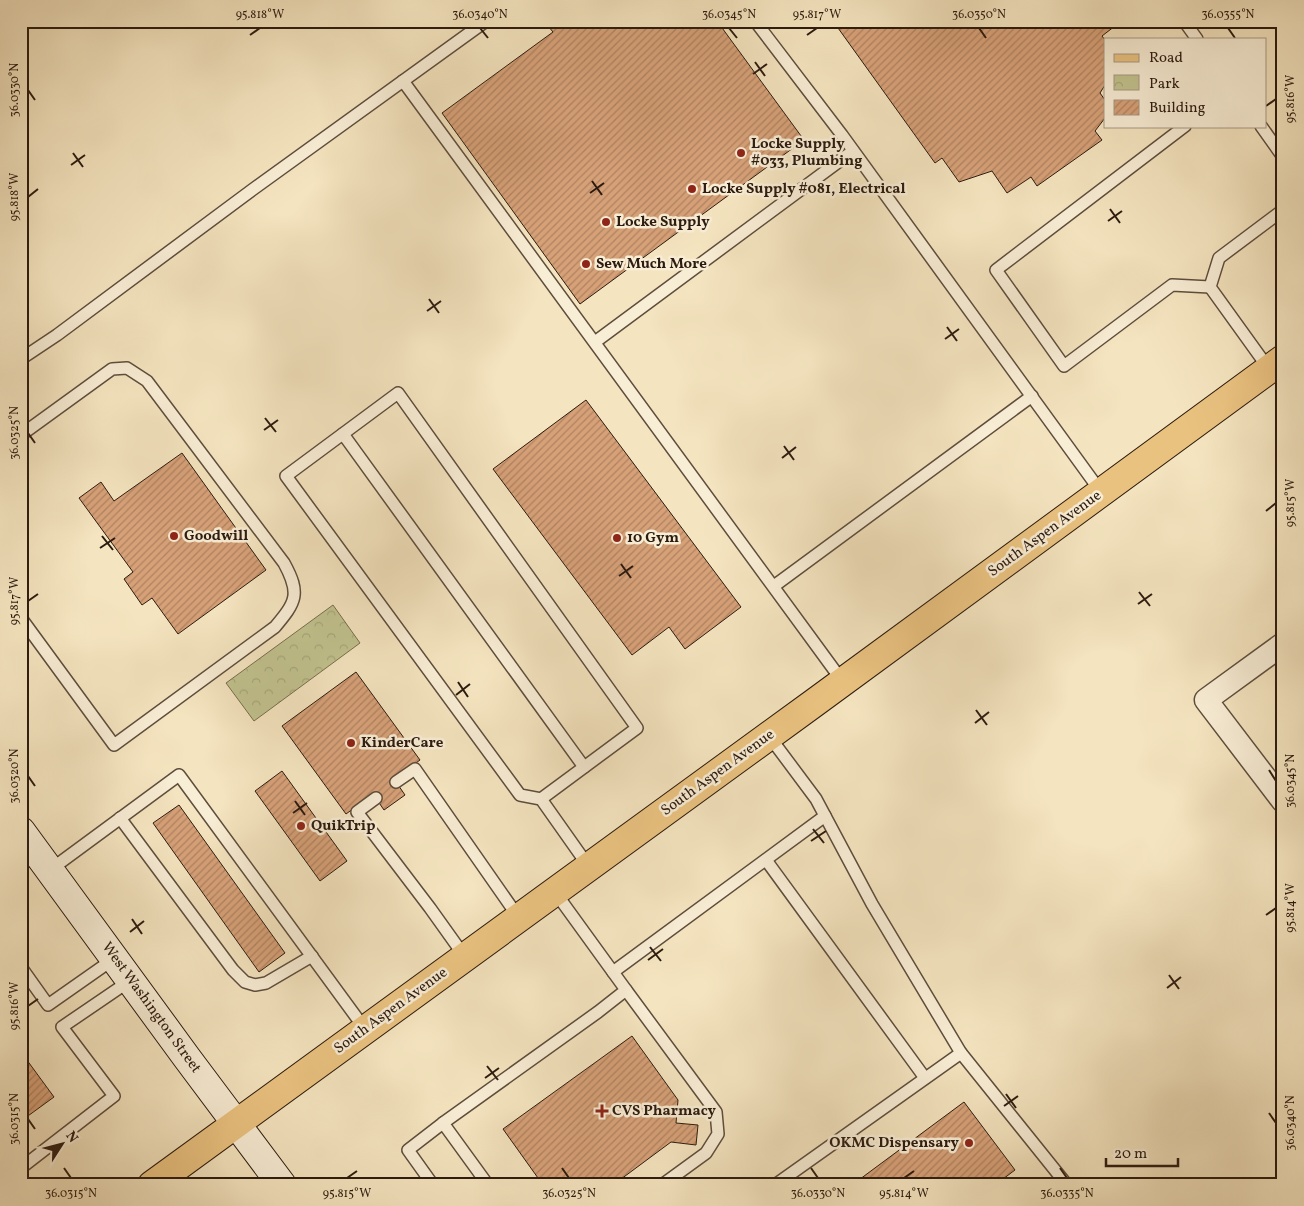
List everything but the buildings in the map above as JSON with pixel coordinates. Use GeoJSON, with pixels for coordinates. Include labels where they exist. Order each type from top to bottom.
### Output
{"type":"FeatureCollection","features":[{"type":"Feature","properties":{"kind":"main road","name":"South Aspen Avenue"},"geometry":{"type":"LineString","coordinates":[[152,1185],[556,892],[1276,364]]}},
{"type":"Feature","properties":{"kind":"main road","name":"West Washington Street"},"geometry":{"type":"LineString","coordinates":[[21,832],[36,863],[115,958],[282,1185]]}},
{"type":"Feature","properties":{"kind":"street"},"geometry":{"type":"LineString","coordinates":[[1283,644],[1206,700],[1283,802]]}},
{"type":"Feature","properties":{"kind":"lane"},"geometry":{"type":"LineString","coordinates":[[21,359],[57,335],[252,190],[486,21]]}},
{"type":"Feature","properties":{"kind":"lane"},"geometry":{"type":"LineString","coordinates":[[756,21],[1101,492]]}},
{"type":"Feature","properties":{"kind":"lane"},"geometry":{"type":"LineString","coordinates":[[1184,21],[1196,38]]}},
{"type":"Feature","properties":{"kind":"lane"},"geometry":{"type":"LineString","coordinates":[[404,81],[843,682]]}},
{"type":"Feature","properties":{"kind":"lane"},"geometry":{"type":"LineString","coordinates":[[1182,128],[996,270],[1064,366],[1172,285],[1210,287],[1276,364]]}},
{"type":"Feature","properties":{"kind":"lane"},"geometry":{"type":"LineString","coordinates":[[1261,128],[1283,157]]}},
{"type":"Feature","properties":{"kind":"lane"},"geometry":{"type":"LineString","coordinates":[[595,342],[853,151]]}},
{"type":"Feature","properties":{"kind":"lane"},"geometry":{"type":"LineString","coordinates":[[1210,287],[1218,258],[1283,210]]}},
{"type":"Feature","properties":{"kind":"lane"},"geometry":{"type":"LineString","coordinates":[[21,435],[112,369],[127,368],[147,381],[284,563],[292,577],[295,596],[290,610],[275,627],[114,744],[21,618]]}},
{"type":"Feature","properties":{"kind":"lane"},"geometry":{"type":"LineString","coordinates":[[541,799],[637,728],[398,393],[286,476],[520,795],[541,799],[589,867]]}},
{"type":"Feature","properties":{"kind":"lane"},"geometry":{"type":"LineString","coordinates":[[774,586],[1032,396]]}},
{"type":"Feature","properties":{"kind":"lane"},"geometry":{"type":"LineString","coordinates":[[343,434],[584,767]]}},
{"type":"Feature","properties":{"kind":"lane"},"geometry":{"type":"LineString","coordinates":[[769,736],[816,799],[872,904],[962,1053],[1066,1185]]}},
{"type":"Feature","properties":{"kind":"lane"},"geometry":{"type":"LineString","coordinates":[[396,782],[415,769],[519,918]]}},
{"type":"Feature","properties":{"kind":"lane"},"geometry":{"type":"LineString","coordinates":[[36,863],[120,818],[179,775],[366,1030]]}},
{"type":"Feature","properties":{"kind":"lane"},"geometry":{"type":"LineString","coordinates":[[376,798],[357,812],[465,957]]}},
{"type":"Feature","properties":{"kind":"lane"},"geometry":{"type":"LineString","coordinates":[[613,972],[825,816]]}},
{"type":"Feature","properties":{"kind":"lane"},"geometry":{"type":"LineString","coordinates":[[120,818],[233,970],[245,982],[255,984],[266,983],[312,956]]}},
{"type":"Feature","properties":{"kind":"lane"},"geometry":{"type":"LineString","coordinates":[[766,860],[924,1078]]}},
{"type":"Feature","properties":{"kind":"lane"},"geometry":{"type":"LineString","coordinates":[[556,892],[716,1112],[718,1134],[706,1153],[662,1185]]}},
{"type":"Feature","properties":{"kind":"lane"},"geometry":{"type":"LineString","coordinates":[[21,967],[48,1005],[115,958]]}},
{"type":"Feature","properties":{"kind":"lane"},"geometry":{"type":"LineString","coordinates":[[21,1168],[114,1096],[62,1026],[131,980]]}},
{"type":"Feature","properties":{"kind":"lane"},"geometry":{"type":"LineString","coordinates":[[434,1185],[408,1150],[626,990]]}},
{"type":"Feature","properties":{"kind":"lane"},"geometry":{"type":"LineString","coordinates":[[775,1185],[962,1053]]}},
{"type":"Feature","properties":{"kind":"lane"},"geometry":{"type":"LineString","coordinates":[[444,1123],[488,1185]]}},
{"type":"Feature","properties":{"kind":"green space"},"geometry":{"type":"Polygon","coordinates":[[[333,605],[360,643],[254,721],[226,683],[333,605]]]}},
{"type":"Feature","properties":{"kind":"place","name":"Locke Supply #033, Plumbing"},"geometry":{"type":"Point","coordinates":[741,153]}},
{"type":"Feature","properties":{"kind":"place","name":"Locke Supply #081, Electrical"},"geometry":{"type":"Point","coordinates":[692,189]}},
{"type":"Feature","properties":{"kind":"place","name":"Locke Supply"},"geometry":{"type":"Point","coordinates":[606,222]}},
{"type":"Feature","properties":{"kind":"place","name":"Sew Much More"},"geometry":{"type":"Point","coordinates":[586,264]}},
{"type":"Feature","properties":{"kind":"place","name":"Goodwill"},"geometry":{"type":"Point","coordinates":[174,536]}},
{"type":"Feature","properties":{"kind":"place","name":"10 Gym"},"geometry":{"type":"Point","coordinates":[617,538]}},
{"type":"Feature","properties":{"kind":"place","name":"KinderCare"},"geometry":{"type":"Point","coordinates":[351,743]}},
{"type":"Feature","properties":{"kind":"place","name":"QuikTrip"},"geometry":{"type":"Point","coordinates":[301,826]}},
{"type":"Feature","properties":{"kind":"place","name":"CVS Pharmacy"},"geometry":{"type":"Point","coordinates":[602,1111]}},
{"type":"Feature","properties":{"kind":"place","name":"OKMC Dispensary"},"geometry":{"type":"Point","coordinates":[969,1143]}}]}
